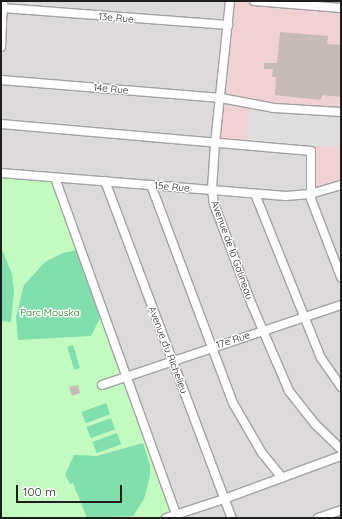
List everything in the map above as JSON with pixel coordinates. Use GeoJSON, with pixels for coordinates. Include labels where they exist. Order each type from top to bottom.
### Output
{"type":"FeatureCollection","features":[{"type":"Feature","properties":{"kind":"street","name":"Avenue de la Gatineau"},"geometry":{"type":"LineString","coordinates":[[230,1],[221,98],[215,143],[212,190],[231,251],[281,374],[297,404],[341,449]]}},
{"type":"Feature","properties":{"kind":"street"},"geometry":{"type":"LineString","coordinates":[[254,1],[341,8]]}},
{"type":"Feature","properties":{"kind":"street","name":"13e Rue"},"geometry":{"type":"LineString","coordinates":[[3,4],[228,25]]}},
{"type":"Feature","properties":{"kind":"street"},"geometry":{"type":"LineString","coordinates":[[1,47],[3,4]]}},
{"type":"Feature","properties":{"kind":"street","name":"14e Rue"},"geometry":{"type":"LineString","coordinates":[[1,80],[221,98],[274,108],[341,112]]}},
{"type":"Feature","properties":{"kind":"street"},"geometry":{"type":"LineString","coordinates":[[1,124],[311,151],[310,194],[341,277]]}},
{"type":"Feature","properties":{"kind":"street","name":"15e Rue"},"geometry":{"type":"LineString","coordinates":[[1,173],[286,196],[310,194],[341,185]]}},
{"type":"Feature","properties":{"kind":"street"},"geometry":{"type":"LineString","coordinates":[[55,178],[176,514]]}},
{"type":"Feature","properties":{"kind":"street","name":"Avenue du Richelieu"},"geometry":{"type":"LineString","coordinates":[[105,181],[232,518]]}},
{"type":"Feature","properties":{"kind":"street"},"geometry":{"type":"LineString","coordinates":[[151,185],[233,403],[262,453],[282,478]]}},
{"type":"Feature","properties":{"kind":"street"},"geometry":{"type":"LineString","coordinates":[[255,194],[321,358],[341,387]]}},
{"type":"Feature","properties":{"kind":"street","name":"17e Rue"},"geometry":{"type":"LineString","coordinates":[[102,385],[263,330],[305,319],[341,305]]}},
{"type":"Feature","properties":{"kind":"street"},"geometry":{"type":"LineString","coordinates":[[166,518],[224,499],[341,456]]}},
{"type":"Feature","properties":{"kind":"street"},"geometry":{"type":"LineString","coordinates":[[318,518],[341,510]]}},
{"type":"Feature","properties":{"kind":"shaded area"},"geometry":{"type":"Polygon","coordinates":[[[5,1],[230,1],[311,151],[341,185],[341,518],[166,518],[1,173],[1,22],[5,1]]]}},
{"type":"Feature","properties":{"kind":"shaded area"},"geometry":{"type":"Polygon","coordinates":[[[230,1],[341,8],[341,185],[313,193],[311,151],[215,143],[230,1]]]}},
{"type":"Feature","properties":{"kind":"shaded area"},"geometry":{"type":"Polygon","coordinates":[[[250,105],[341,111],[338,147],[247,141],[250,105]]]}},
{"type":"Feature","properties":{"kind":"green space","name":"Parc Mouska"},"geometry":{"type":"Polygon","coordinates":[[[1,173],[55,178],[176,514],[166,518],[1,518],[1,173]]]}},
{"type":"Feature","properties":{"kind":"green space"},"geometry":{"type":"Polygon","coordinates":[[[1,247],[12,274],[14,291],[11,322],[1,321],[1,247]]]}},
{"type":"Feature","properties":{"kind":"green space"},"geometry":{"type":"Polygon","coordinates":[[[77,250],[84,275],[87,275],[100,318],[91,336],[18,340],[16,317],[24,285],[45,262],[63,253],[77,250]]]}},
{"type":"Feature","properties":{"kind":"green space"},"geometry":{"type":"Polygon","coordinates":[[[73,345],[80,368],[74,370],[67,347],[73,345]]]}},
{"type":"Feature","properties":{"kind":"green space"},"geometry":{"type":"Polygon","coordinates":[[[106,403],[110,414],[86,423],[82,412],[106,403]]]}},
{"type":"Feature","properties":{"kind":"green space"},"geometry":{"type":"Polygon","coordinates":[[[111,418],[115,429],[91,438],[87,427],[111,418]]]}},
{"type":"Feature","properties":{"kind":"green space"},"geometry":{"type":"Polygon","coordinates":[[[117,433],[121,444],[97,453],[93,442],[117,433]]]}},
{"type":"Feature","properties":{"kind":"green space"},"geometry":{"type":"Polygon","coordinates":[[[143,443],[150,465],[150,476],[144,499],[133,516],[87,518],[73,483],[70,484],[65,475],[74,455],[97,456],[143,443]]]}},
{"type":"Feature","properties":{"kind":"building"},"geometry":{"type":"Polygon","coordinates":[[[280,32],[328,36],[327,44],[341,45],[341,97],[323,95],[320,100],[275,95],[276,77],[272,77],[273,69],[264,69],[264,63],[277,63],[280,32]]]}},
{"type":"Feature","properties":{"kind":"building"},"geometry":{"type":"Polygon","coordinates":[[[78,385],[80,393],[72,396],[69,387],[78,385]]]}}]}
